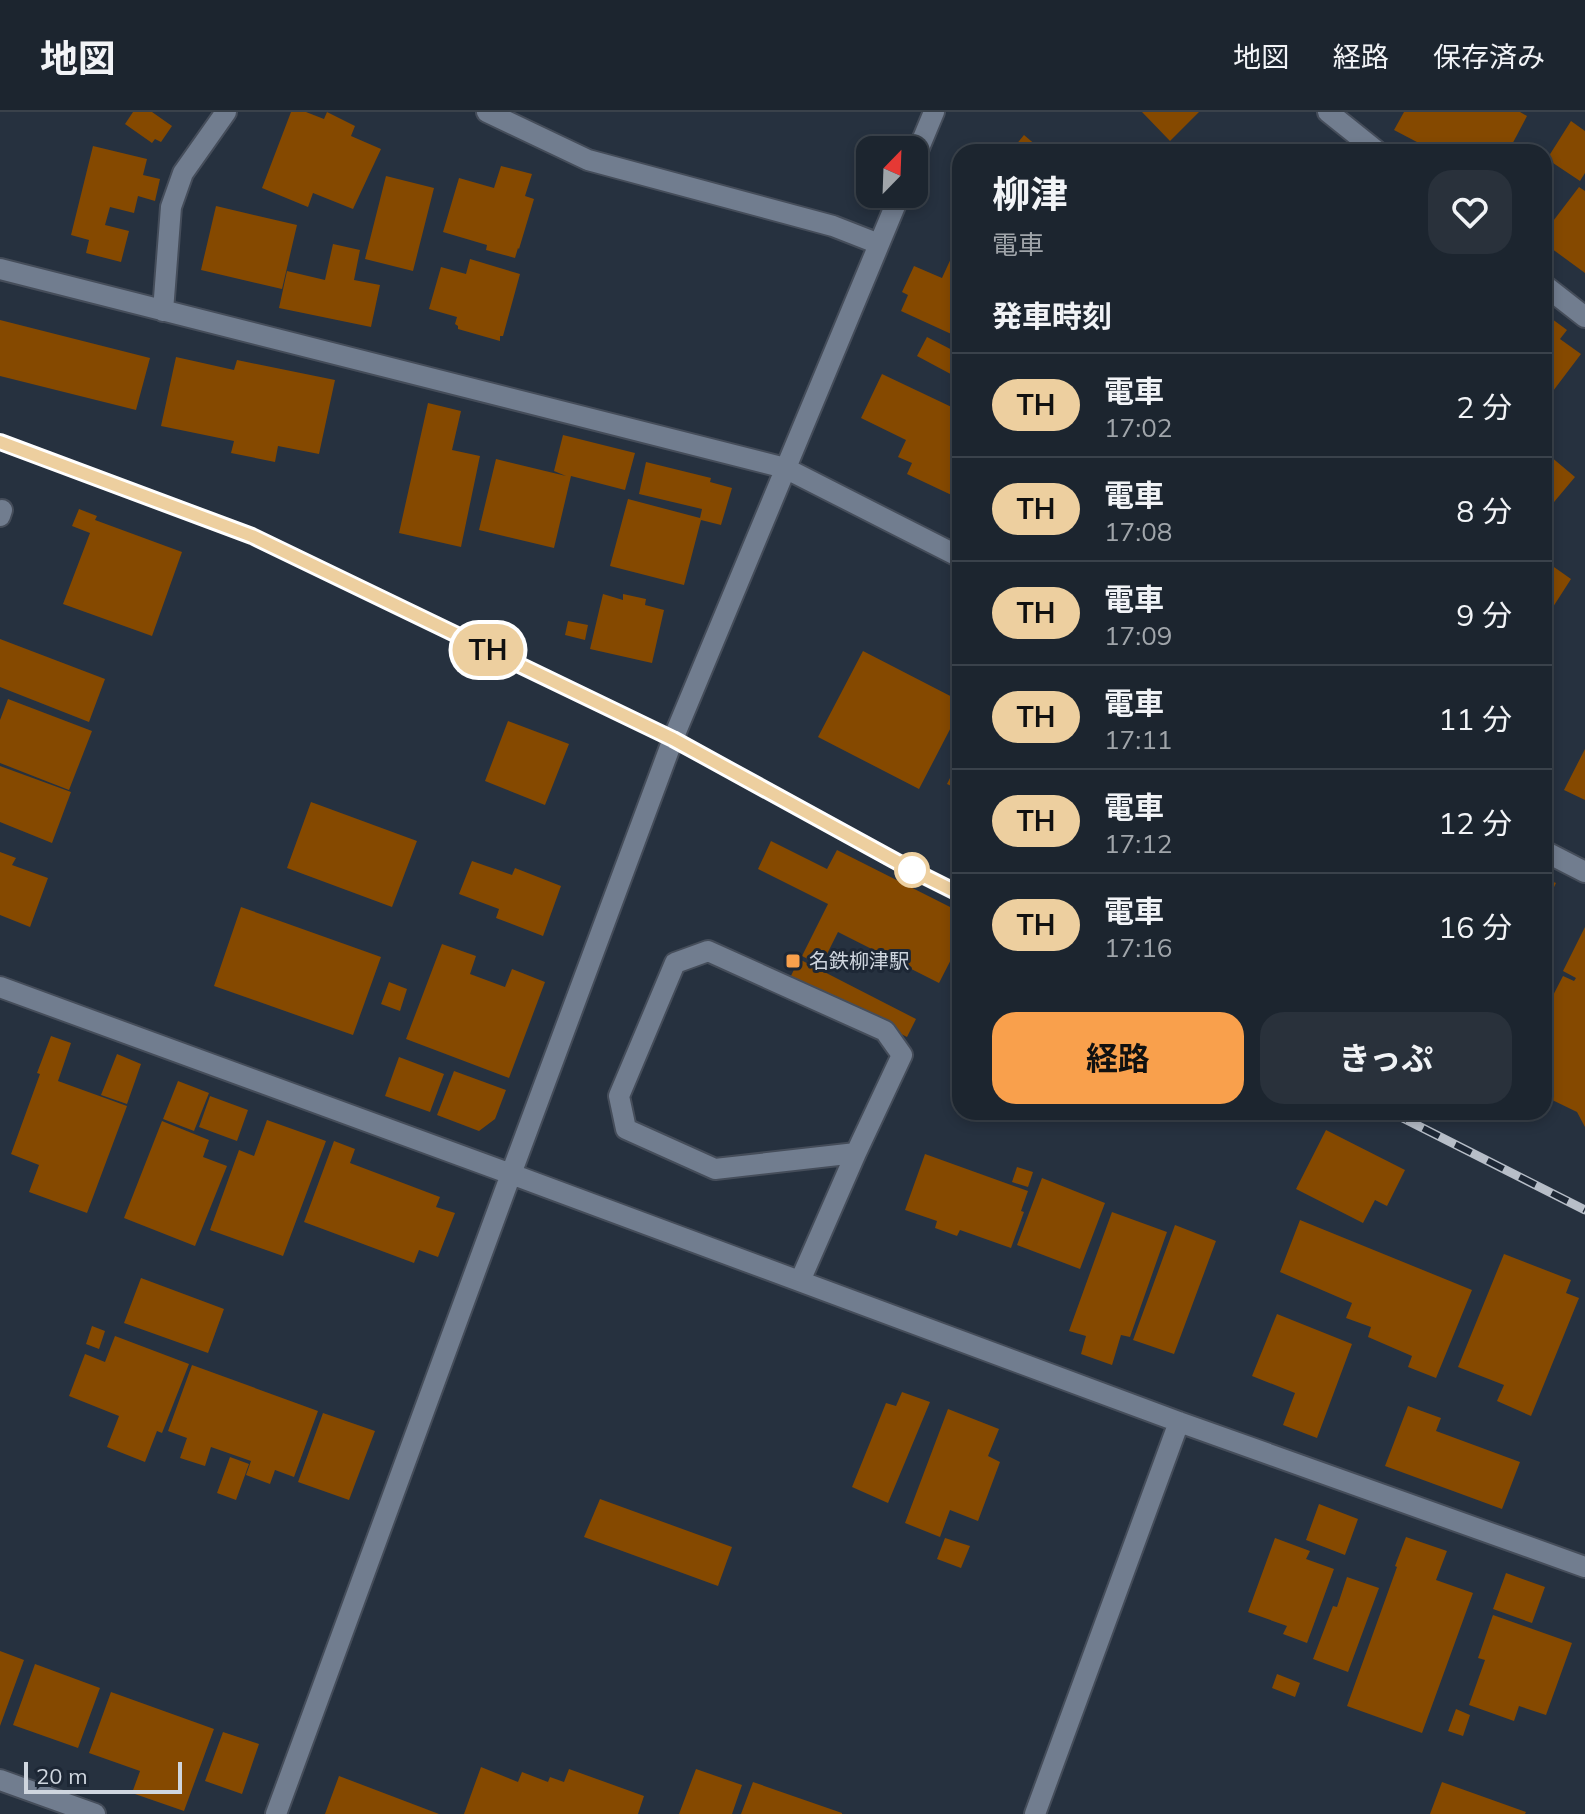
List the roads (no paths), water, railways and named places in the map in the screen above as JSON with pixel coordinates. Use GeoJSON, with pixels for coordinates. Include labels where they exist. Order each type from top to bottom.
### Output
{"type":"FeatureCollection","features":[{"type":"Feature","properties":{"kind":"street"},"geometry":{"type":"LineString","coordinates":[[163,311],[171,207],[183,173],[226,112]]}},
{"type":"Feature","properties":{"kind":"street"},"geometry":{"type":"LineString","coordinates":[[487,112],[588,160],[833,226],[879,244]]}},
{"type":"Feature","properties":{"kind":"street"},"geometry":{"type":"LineString","coordinates":[[924,136],[934,112]]}},
{"type":"Feature","properties":{"kind":"street"},"geometry":{"type":"LineString","coordinates":[[1328,112],[1368,144]]}},
{"type":"Feature","properties":{"kind":"street"},"geometry":{"type":"LineString","coordinates":[[276,1814],[673,739],[894,208]]}},
{"type":"Feature","properties":{"kind":"street"},"geometry":{"type":"LineString","coordinates":[[0,269],[785,468],[952,553]]}},
{"type":"Feature","properties":{"kind":"street"},"geometry":{"type":"LineString","coordinates":[[1552,291],[1585,317]]}},
{"type":"Feature","properties":{"kind":"street"},"geometry":{"type":"LineString","coordinates":[[1552,855],[1585,872]]}},
{"type":"Feature","properties":{"kind":"street"},"geometry":{"type":"LineString","coordinates":[[800,1281],[902,1055],[885,1031],[708,951],[675,963],[619,1096],[626,1129],[715,1169],[856,1153]]}},
{"type":"Feature","properties":{"kind":"street"},"geometry":{"type":"LineString","coordinates":[[0,987],[1179,1422],[1585,1567]]}},
{"type":"Feature","properties":{"kind":"street"},"geometry":{"type":"LineString","coordinates":[[1035,1814],[1179,1422]]}},
{"type":"Feature","properties":{"kind":"street"},"geometry":{"type":"LineString","coordinates":[[0,1780],[95,1814]]}},
{"type":"Feature","properties":{"kind":"railway"},"geometry":{"type":"LineString","coordinates":[[0,442],[252,536],[673,739],[952,890]]}},
{"type":"Feature","properties":{"kind":"railway"},"geometry":{"type":"LineString","coordinates":[[1407,1120],[1585,1210]]}},
{"type":"Feature","properties":{"kind":"train","name":"TH"},"geometry":{"type":"LineString","coordinates":[[0,442],[252,536],[673,739],[952,890]]}},
{"type":"Feature","properties":{"kind":"place","name":"名鉄柳津駅"},"geometry":{"type":"Point","coordinates":[793,961]}}]}
